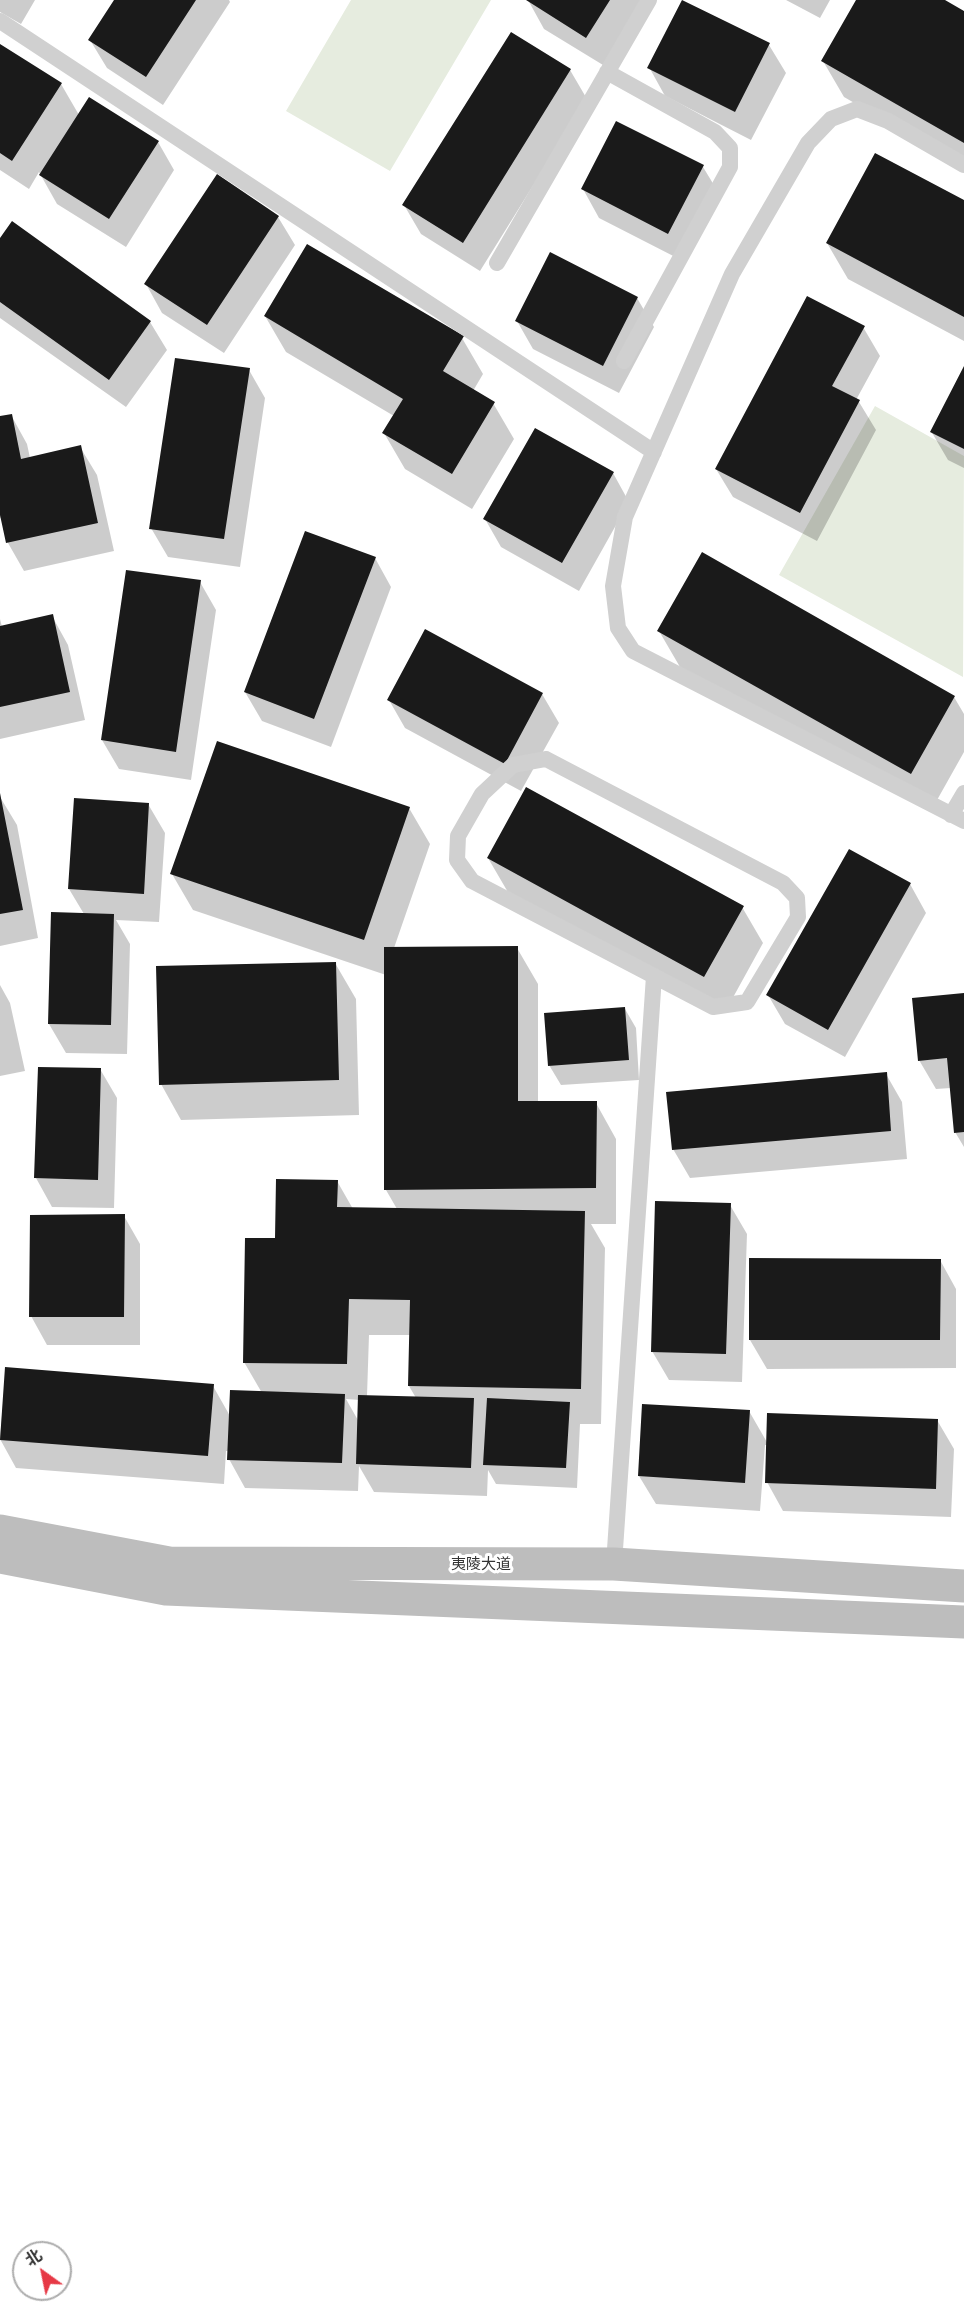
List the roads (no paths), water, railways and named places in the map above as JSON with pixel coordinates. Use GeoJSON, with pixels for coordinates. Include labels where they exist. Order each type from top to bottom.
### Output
{"type":"FeatureCollection","features":[{"type":"Feature","properties":{"kind":"main road","name":"夷陵大道"},"geometry":{"type":"LineString","coordinates":[[0,1531],[169,1563],[614,1564],[964,1586]]}},
{"type":"Feature","properties":{"kind":"main road"},"geometry":{"type":"LineString","coordinates":[[0,1557],[166,1589],[964,1622]]}},
{"type":"Feature","properties":{"kind":"lane"},"geometry":{"type":"LineString","coordinates":[[497,263],[649,0]]}},
{"type":"Feature","properties":{"kind":"lane"},"geometry":{"type":"LineString","coordinates":[[0,21],[654,452]]}},
{"type":"Feature","properties":{"kind":"lane"},"geometry":{"type":"LineString","coordinates":[[607,72],[715,132],[730,148],[729,167],[624,361]]}},
{"type":"Feature","properties":{"kind":"lane"},"geometry":{"type":"LineString","coordinates":[[964,165],[888,121],[857,109],[831,119],[808,143],[732,274],[625,517],[614,586],[618,628],[633,651],[958,818],[964,793]]}},
{"type":"Feature","properties":{"kind":"lane"},"geometry":{"type":"LineString","coordinates":[[546,759],[783,883],[797,898],[798,918],[747,1002],[713,1007],[654,976],[472,880],[457,860],[458,837],[482,795],[513,765],[546,759]]}},
{"type":"Feature","properties":{"kind":"lane"},"geometry":{"type":"LineString","coordinates":[[614,1564],[654,976]]}}]}
